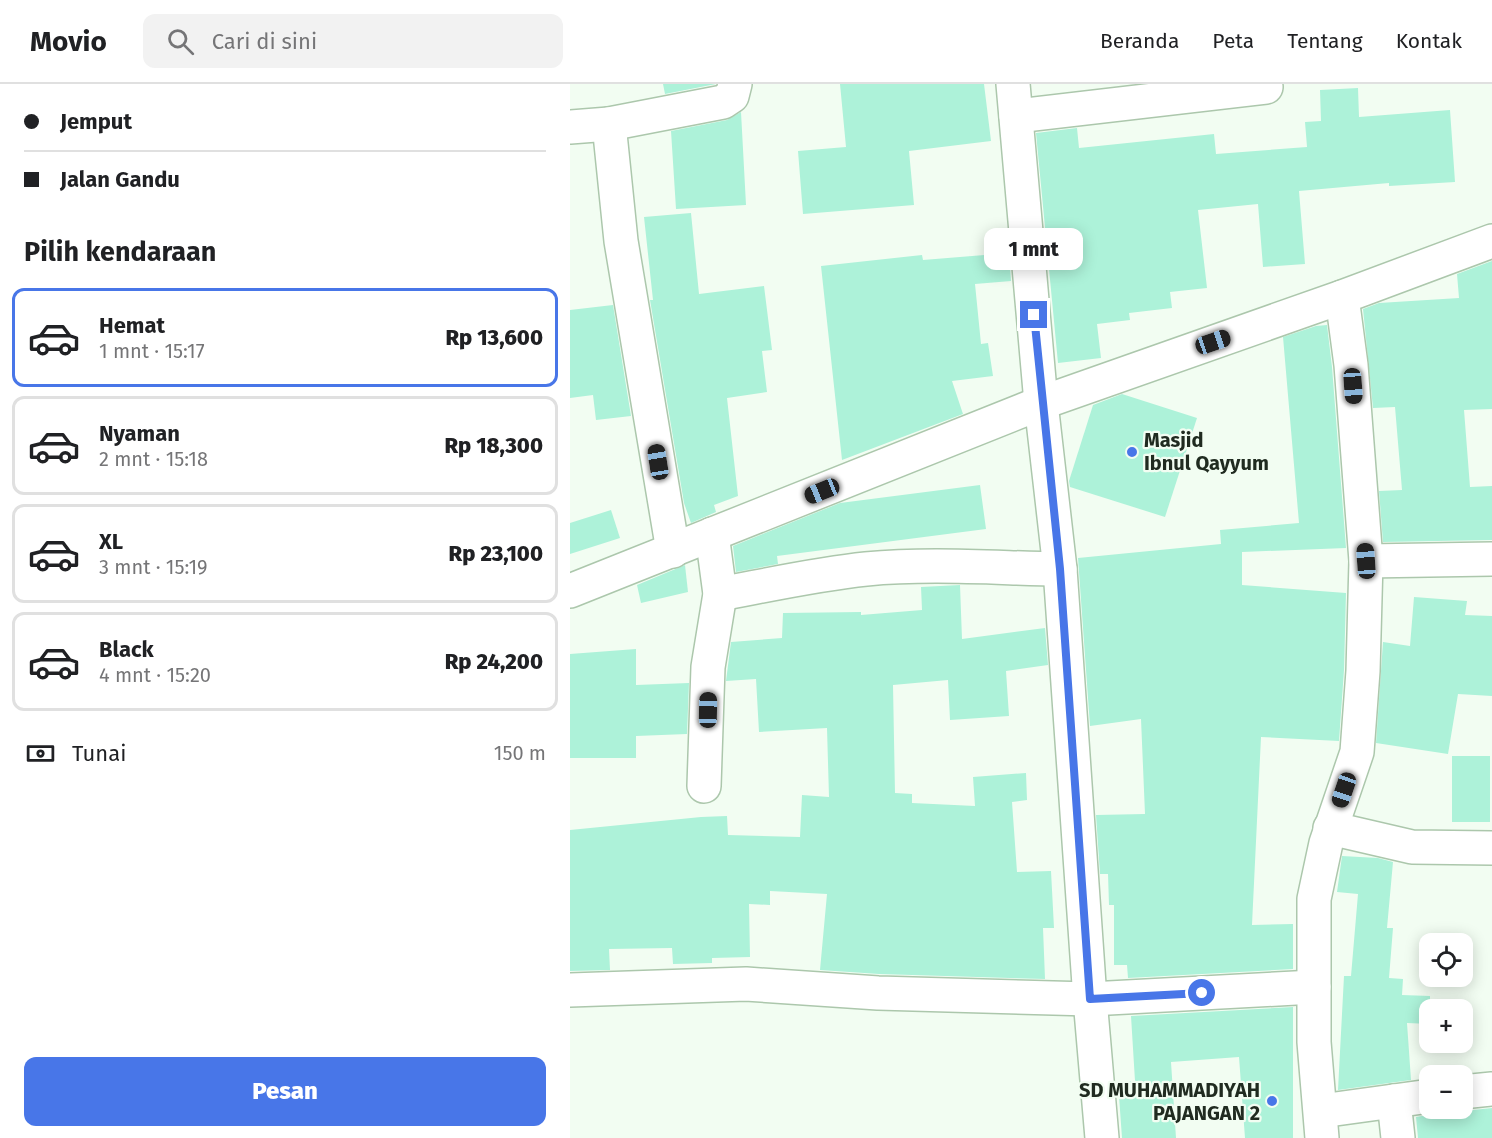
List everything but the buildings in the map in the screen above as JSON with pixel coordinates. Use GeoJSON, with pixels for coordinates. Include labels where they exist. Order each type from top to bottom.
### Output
{"type":"FeatureCollection","features":[{"type":"Feature","properties":{"kind":"street"},"geometry":{"type":"LineString","coordinates":[[570,127],[609,124],[723,102],[732,96],[735,84]]}},
{"type":"Feature","properties":{"kind":"street"},"geometry":{"type":"LineString","coordinates":[[1013,84],[1041,403],[1060,569],[1102,1138]]}},
{"type":"Feature","properties":{"kind":"street"},"geometry":{"type":"LineString","coordinates":[[1016,116],[1266,87]]}},
{"type":"Feature","properties":{"kind":"street"},"geometry":{"type":"LineString","coordinates":[[609,124],[621,241],[673,550]]}},
{"type":"Feature","properties":{"kind":"street"},"geometry":{"type":"LineString","coordinates":[[570,591],[1041,403],[1342,297],[1492,241]]}},
{"type":"Feature","properties":{"kind":"street"},"geometry":{"type":"LineString","coordinates":[[1342,297],[1351,364],[1366,561],[1363,671],[1357,752],[1330,828],[1314,899],[1314,1042],[1321,1125],[1394,1101],[1419,1098]]}},
{"type":"Feature","properties":{"kind":"street"},"geometry":{"type":"LineString","coordinates":[[704,786],[707,754],[708,667],[720,594],[712,534]]}},
{"type":"Feature","properties":{"kind":"street"},"geometry":{"type":"LineString","coordinates":[[1366,561],[1492,559]]}},
{"type":"Feature","properties":{"kind":"street"},"geometry":{"type":"LineString","coordinates":[[720,594],[801,578],[867,569],[939,567],[1060,569]]}},
{"type":"Feature","properties":{"kind":"street"},"geometry":{"type":"LineString","coordinates":[[1330,828],[1412,848],[1492,848]]}},
{"type":"Feature","properties":{"kind":"street"},"geometry":{"type":"LineString","coordinates":[[570,990],[746,984],[878,993],[1090,999],[1314,987]]}},
{"type":"Feature","properties":{"kind":"street"},"geometry":{"type":"LineString","coordinates":[[1473,1091],[1492,1089]]}},
{"type":"Feature","properties":{"kind":"street"},"geometry":{"type":"LineString","coordinates":[[1394,1101],[1398,1138]]}},
{"type":"Feature","properties":{"kind":"place","name":"Masjid Ibnul Qayyum"},"geometry":{"type":"Point","coordinates":[1132,452]}},
{"type":"Feature","properties":{"kind":"place","name":"SD MUHAMMADIYAH PAJANGAN 2"},"geometry":{"type":"Point","coordinates":[1272,1101]}},
{"type":"Feature","properties":{"kind":"route"},"geometry":{"type":"LineString","coordinates":[[1034,315],[1041,403],[1060,569],[1090,999],[1202,993]]}}]}
